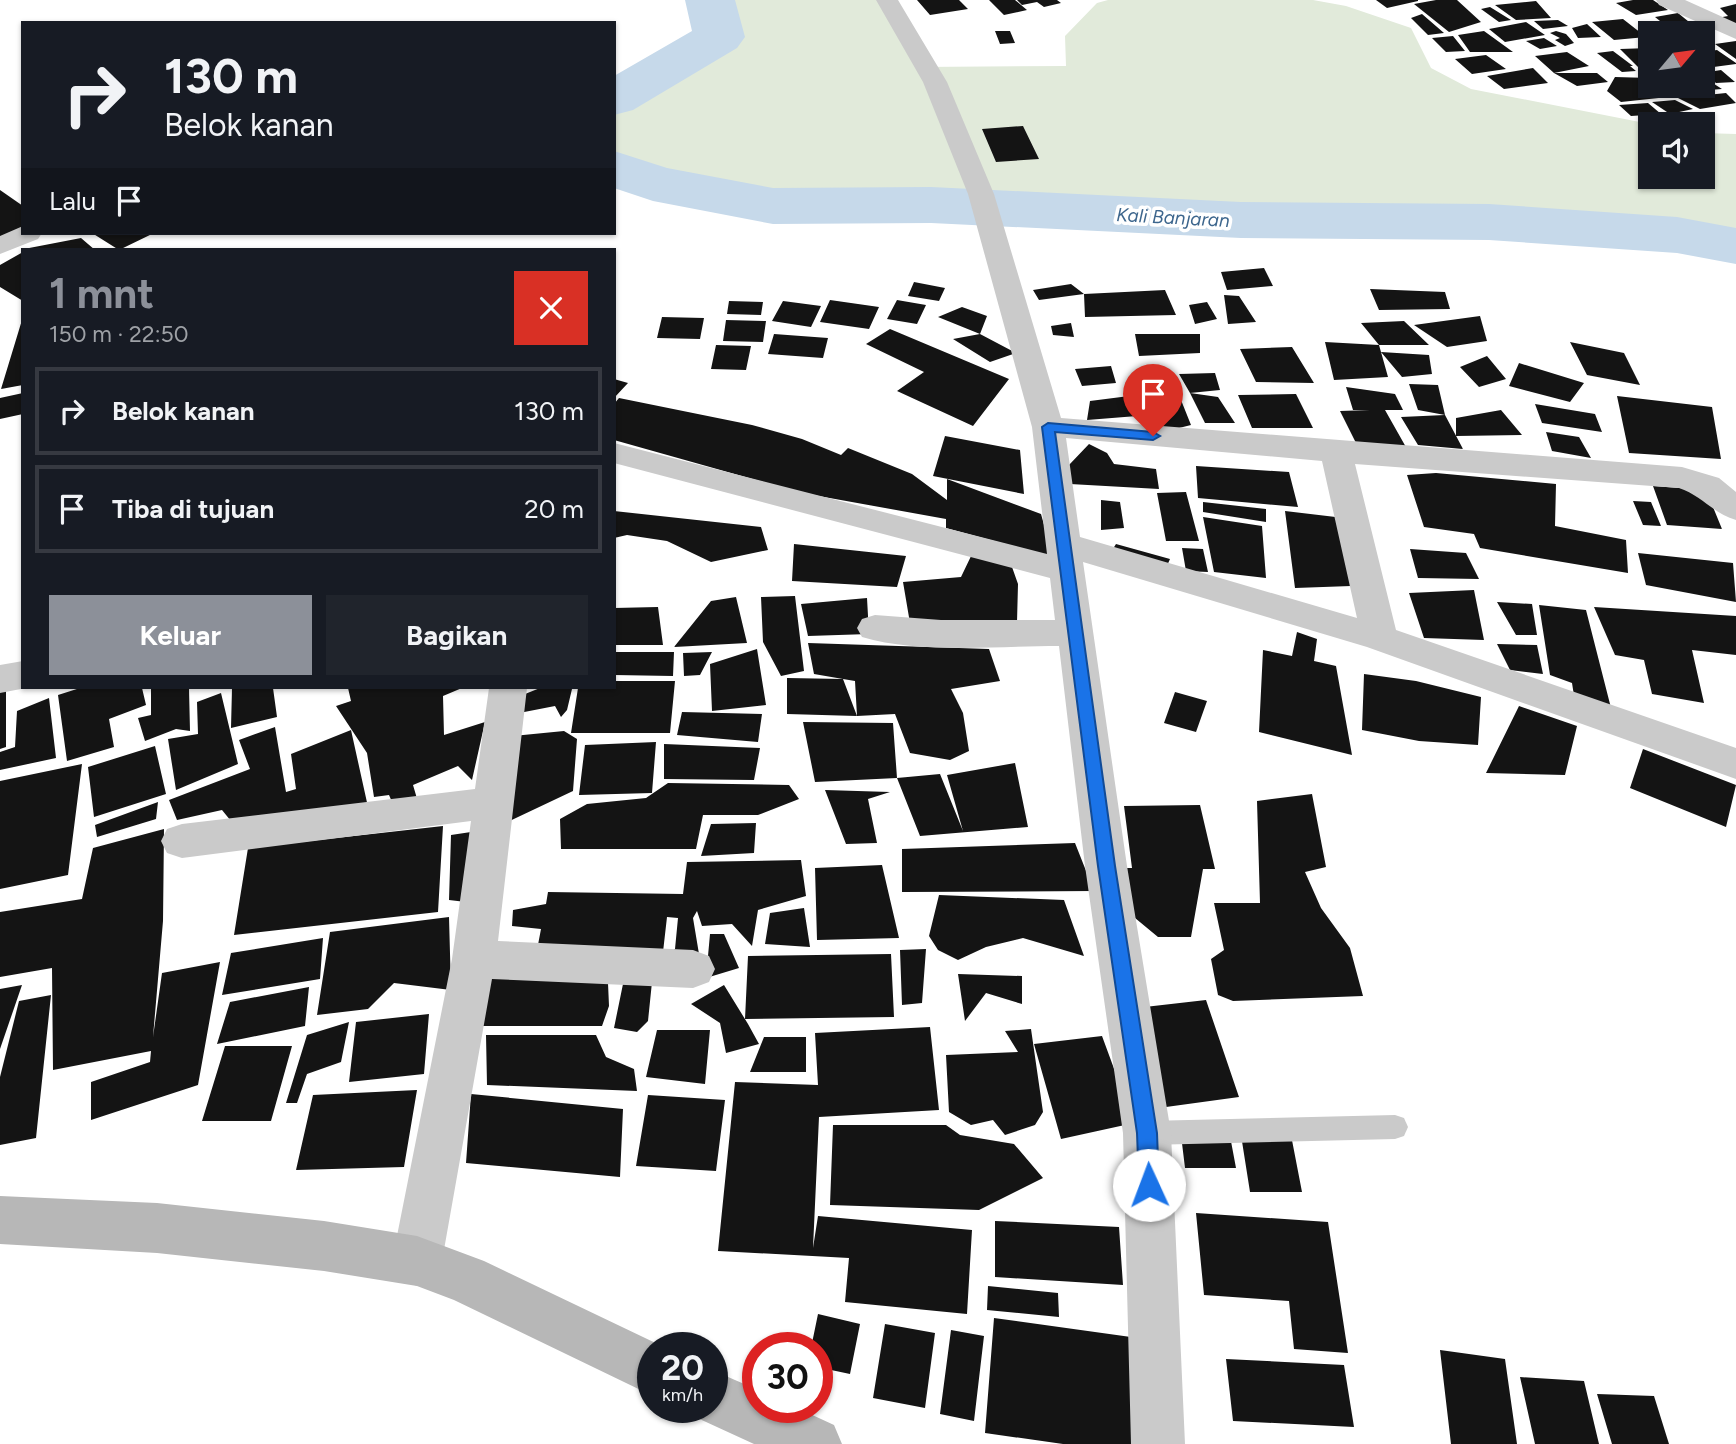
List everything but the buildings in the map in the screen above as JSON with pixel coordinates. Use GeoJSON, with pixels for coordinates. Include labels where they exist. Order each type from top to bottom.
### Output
{"type":"FeatureCollection","features":[{"type":"Feature","properties":{"kind":"main road"},"geometry":{"type":"LineString","coordinates":[[0,1220],[156,1228],[324,1246],[417,1262],[466,1279],[637,1361]]}},
{"type":"Feature","properties":{"kind":"main road"},"geometry":{"type":"LineString","coordinates":[[728,1404],[815,1444]]}},
{"type":"Feature","properties":{"kind":"street"},"geometry":{"type":"LineString","coordinates":[[887,0],[935,82],[981,194],[1048,427],[1106,866],[1147,1133],[1158,1444]]}},
{"type":"Feature","properties":{"kind":"street"},"geometry":{"type":"LineString","coordinates":[[1667,0],[1736,32]]}},
{"type":"Feature","properties":{"kind":"street"},"geometry":{"type":"LineString","coordinates":[[0,246],[24,235]]}},
{"type":"Feature","properties":{"kind":"street"},"geometry":{"type":"LineString","coordinates":[[1048,427],[1682,478],[1707,486],[1736,509]]}},
{"type":"Feature","properties":{"kind":"street"},"geometry":{"type":"LineString","coordinates":[[1336,452],[1380,638]]}},
{"type":"Feature","properties":{"kind":"street"},"geometry":{"type":"LineString","coordinates":[[616,453],[1067,558],[1380,638],[1736,764]]}},
{"type":"Feature","properties":{"kind":"street"},"geometry":{"type":"LineString","coordinates":[[875,628],[941,633],[1076,633]]}},
{"type":"Feature","properties":{"kind":"street"},"geometry":{"type":"LineString","coordinates":[[0,679],[21,674]]}},
{"type":"Feature","properties":{"kind":"street"},"geometry":{"type":"LineString","coordinates":[[417,1262],[474,959],[491,803],[508,689]]}},
{"type":"Feature","properties":{"kind":"street"},"geometry":{"type":"LineString","coordinates":[[182,841],[491,803]]}},
{"type":"Feature","properties":{"kind":"street"},"geometry":{"type":"LineString","coordinates":[[474,959],[693,969]]}},
{"type":"Feature","properties":{"kind":"lane"},"geometry":{"type":"LineString","coordinates":[[1147,1133],[1395,1127]]}},
{"type":"Feature","properties":{"kind":"green space"},"geometry":{"type":"Polygon","coordinates":[[[710,0],[879,0],[920,67],[1066,66],[1065,36],[1097,3],[1108,0],[1313,0],[1346,6],[1411,28],[1431,68],[1471,89],[1638,122],[1638,189],[1715,189],[1715,133],[1736,134],[1736,246],[1677,235],[1490,222],[1241,220],[931,205],[773,206],[653,183],[616,169],[616,98],[718,37],[710,0]]]}},
{"type":"Feature","properties":{"kind":"waterway","name":"Kali Banjaran"},"geometry":{"type":"LineString","coordinates":[[616,98],[719,37],[710,0]]}},
{"type":"Feature","properties":{"kind":"waterway","name":"Kali Banjaran"},"geometry":{"type":"LineString","coordinates":[[616,169],[653,183],[773,206],[931,205],[1241,220],[1489,222],[1677,235],[1736,246]]}},
{"type":"Feature","properties":{"kind":"route"},"geometry":{"type":"LineString","coordinates":[[1149,1185],[1147,1133],[1106,866],[1066,545],[1048,427],[1153,436]]}}]}
